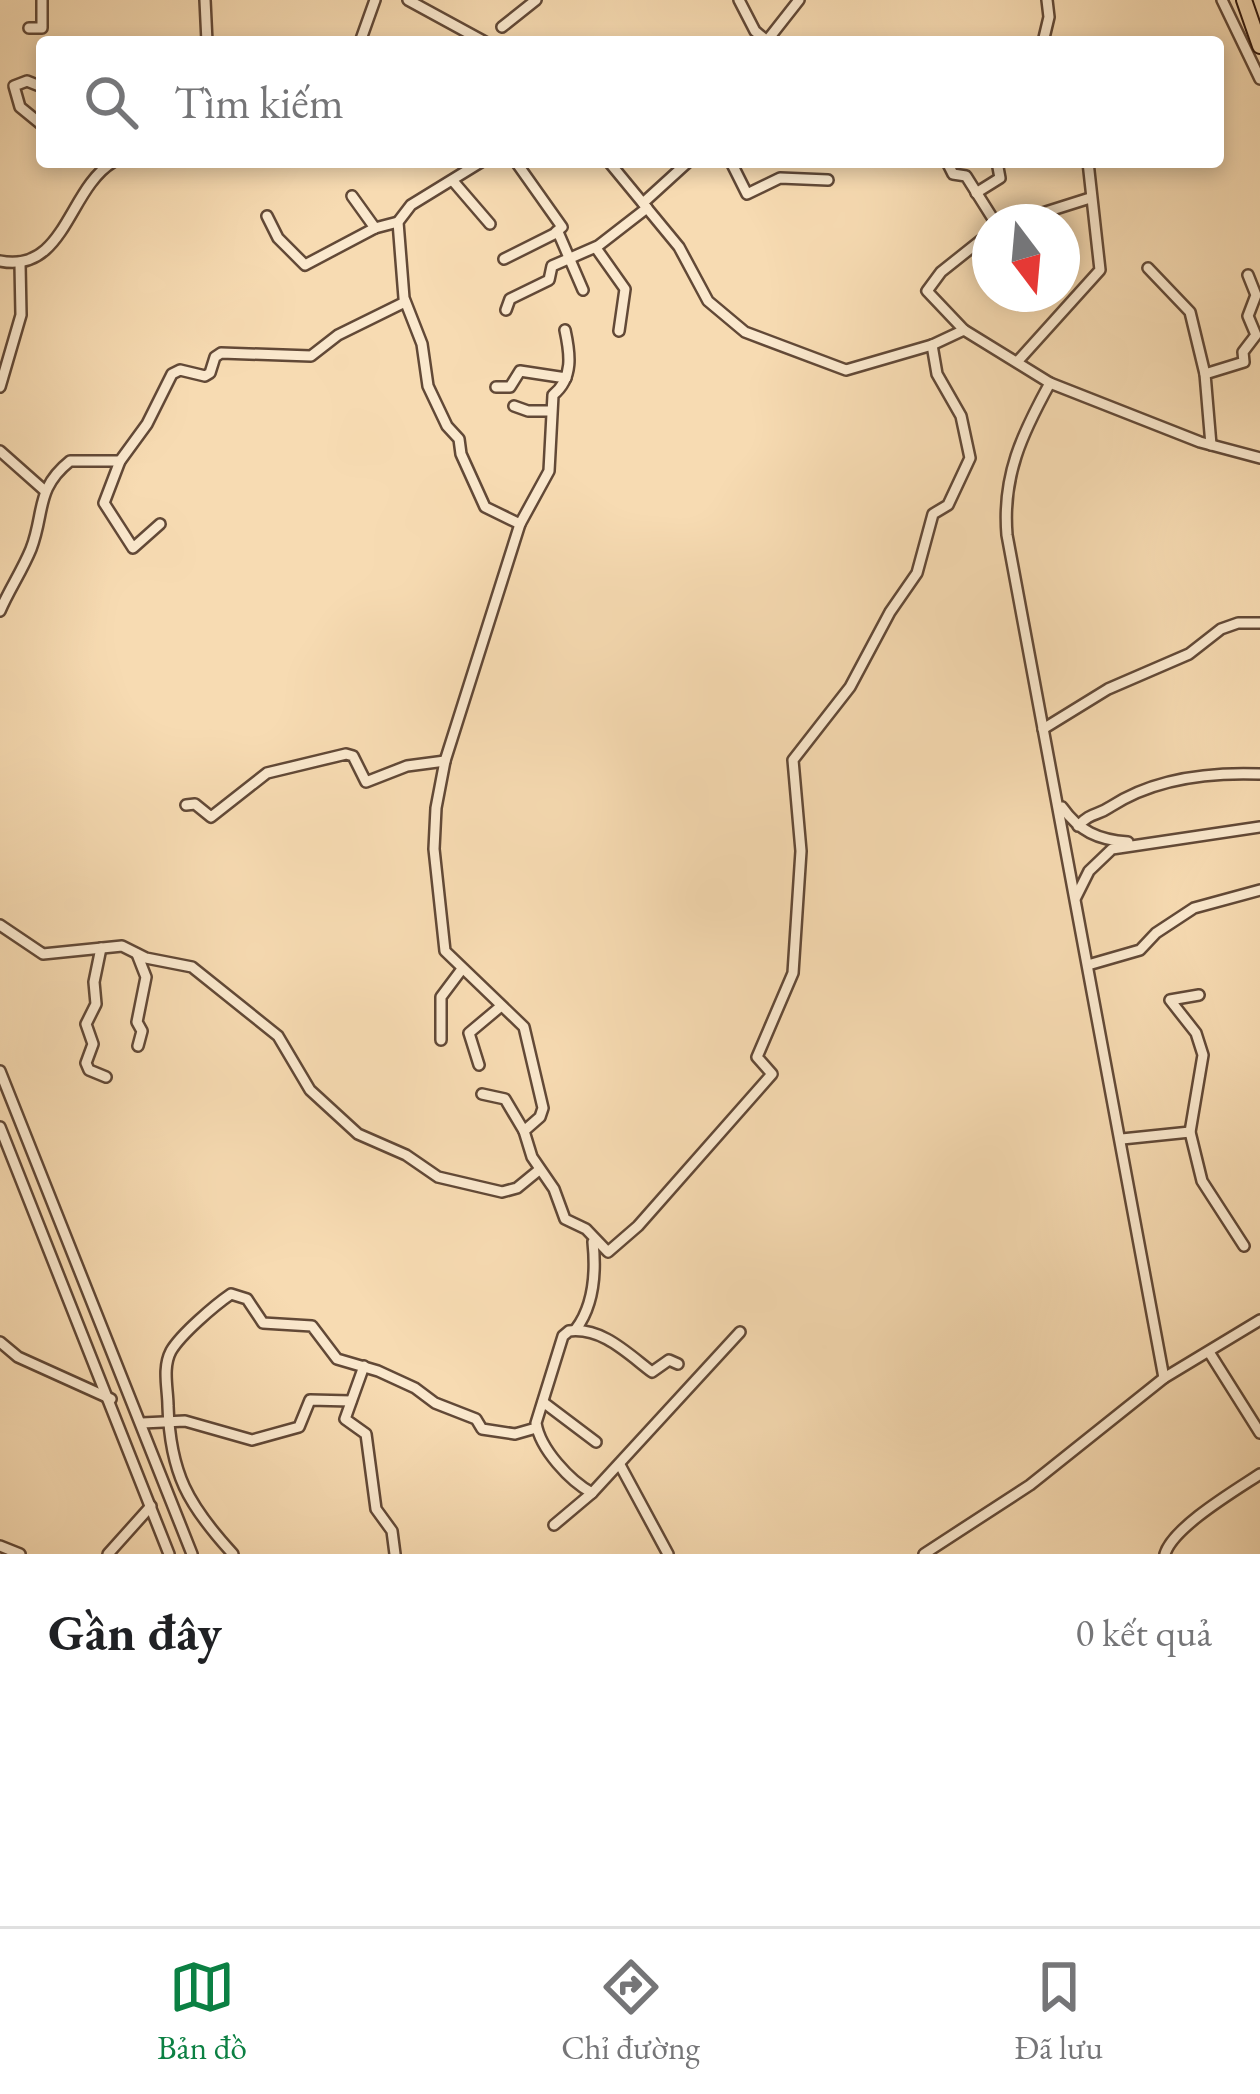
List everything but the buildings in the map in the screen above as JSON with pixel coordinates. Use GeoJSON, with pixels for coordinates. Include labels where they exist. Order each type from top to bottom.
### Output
{"type":"FeatureCollection","features":[{"type":"Feature","properties":{"kind":"highway"},"geometry":{"type":"LineString","coordinates":[[1244,0],[1260,46]]}},
{"type":"Feature","properties":{"kind":"street"},"geometry":{"type":"LineString","coordinates":[[28,28],[42,28],[42,0]]}},
{"type":"Feature","properties":{"kind":"street"},"geometry":{"type":"LineString","coordinates":[[205,0],[207,36]]}},
{"type":"Feature","properties":{"kind":"street"},"geometry":{"type":"LineString","coordinates":[[362,36],[375,0]]}},
{"type":"Feature","properties":{"kind":"street"},"geometry":{"type":"LineString","coordinates":[[408,0],[475,36]]}},
{"type":"Feature","properties":{"kind":"street"},"geometry":{"type":"LineString","coordinates":[[502,27],[536,0]]}},
{"type":"Feature","properties":{"kind":"street"},"geometry":{"type":"LineString","coordinates":[[739,0],[760,36]]}},
{"type":"Feature","properties":{"kind":"street"},"geometry":{"type":"LineString","coordinates":[[772,36],[800,0]]}},
{"type":"Feature","properties":{"kind":"street"},"geometry":{"type":"LineString","coordinates":[[1044,36],[1047,0]]}},
{"type":"Feature","properties":{"kind":"street"},"geometry":{"type":"LineString","coordinates":[[1222,0],[1260,79]]}},
{"type":"Feature","properties":{"kind":"street"},"geometry":{"type":"LineString","coordinates":[[454,36],[458,26]]}},
{"type":"Feature","properties":{"kind":"street"},"geometry":{"type":"LineString","coordinates":[[36,85],[26,81],[14,86],[20,107],[36,120]]}},
{"type":"Feature","properties":{"kind":"street"},"geometry":{"type":"LineString","coordinates":[[0,261],[20,264],[45,252],[96,168]]}},
{"type":"Feature","properties":{"kind":"street"},"geometry":{"type":"LineString","coordinates":[[267,216],[278,238],[305,265],[375,228],[398,222],[411,205],[472,168]]}},
{"type":"Feature","properties":{"kind":"street"},"geometry":{"type":"LineString","coordinates":[[505,259],[562,227],[520,168]]}},
{"type":"Feature","properties":{"kind":"street"},"geometry":{"type":"LineString","coordinates":[[614,168],[680,247],[709,301],[746,332],[846,370],[932,345],[964,330]]}},
{"type":"Feature","properties":{"kind":"street"},"geometry":{"type":"LineString","coordinates":[[506,310],[510,299],[549,280],[552,266],[596,248],[682,168]]}},
{"type":"Feature","properties":{"kind":"street"},"geometry":{"type":"LineString","coordinates":[[734,168],[747,194],[780,178],[828,180]]}},
{"type":"Feature","properties":{"kind":"street"},"geometry":{"type":"LineString","coordinates":[[950,168],[953,174],[965,176],[983,204]]}},
{"type":"Feature","properties":{"kind":"street"},"geometry":{"type":"LineString","coordinates":[[976,193],[1000,178],[998,168]]}},
{"type":"Feature","properties":{"kind":"street"},"geometry":{"type":"LineString","coordinates":[[1017,362],[1100,270],[1088,168]]}},
{"type":"Feature","properties":{"kind":"street"},"geometry":{"type":"LineString","coordinates":[[453,181],[490,224]]}},
{"type":"Feature","properties":{"kind":"street"},"geometry":{"type":"LineString","coordinates":[[352,196],[375,228]]}},
{"type":"Feature","properties":{"kind":"street"},"geometry":{"type":"LineString","coordinates":[[1071,204],[1090,198]]}},
{"type":"Feature","properties":{"kind":"street"},"geometry":{"type":"LineString","coordinates":[[398,222],[405,302],[422,344],[428,386],[447,426],[459,439],[483,503],[520,524]]}},
{"type":"Feature","properties":{"kind":"street"},"geometry":{"type":"LineString","coordinates":[[556,232],[583,290]]}},
{"type":"Feature","properties":{"kind":"street"},"geometry":{"type":"LineString","coordinates":[[972,247],[941,272],[927,291],[964,330],[1050,383],[1210,445],[1260,458]]}},
{"type":"Feature","properties":{"kind":"street"},"geometry":{"type":"LineString","coordinates":[[596,248],[625,289],[619,332]]}},
{"type":"Feature","properties":{"kind":"street"},"geometry":{"type":"LineString","coordinates":[[0,387],[21,315],[20,264]]}},
{"type":"Feature","properties":{"kind":"street"},"geometry":{"type":"LineString","coordinates":[[1148,268],[1190,312],[1205,374],[1210,445]]}},
{"type":"Feature","properties":{"kind":"street"},"geometry":{"type":"LineString","coordinates":[[1205,374],[1244,362],[1243,352],[1256,335],[1248,316],[1257,301],[1248,275]]}},
{"type":"Feature","properties":{"kind":"street"},"geometry":{"type":"LineString","coordinates":[[160,524],[133,548],[110,517],[105,497],[120,461],[147,424],[174,373],[205,376],[221,352],[311,356],[338,335],[405,302]]}},
{"type":"Feature","properties":{"kind":"street"},"geometry":{"type":"LineString","coordinates":[[524,1131],[542,1113],[532,1051],[524,1027],[442,945],[435,816],[446,761],[520,524],[551,466],[553,395],[566,378],[571,349],[565,330]]}},
{"type":"Feature","properties":{"kind":"street"},"geometry":{"type":"LineString","coordinates":[[482,1094],[505,1100],[539,1170],[554,1189],[565,1219],[582,1226],[604,1251],[612,1250],[772,1074],[757,1057],[793,973],[801,851],[793,760],[850,687],[917,573],[933,514],[948,505],[969,461],[964,426],[938,374],[932,345]]}},
{"type":"Feature","properties":{"kind":"street"},"geometry":{"type":"LineString","coordinates":[[496,387],[510,387],[520,371],[566,378]]}},
{"type":"Feature","properties":{"kind":"street"},"geometry":{"type":"LineString","coordinates":[[1050,383],[1019,438],[1004,504],[1164,1378]]}},
{"type":"Feature","properties":{"kind":"street"},"geometry":{"type":"LineString","coordinates":[[514,406],[551,411]]}},
{"type":"Feature","properties":{"kind":"street"},"geometry":{"type":"LineString","coordinates":[[0,452],[44,490]]}},
{"type":"Feature","properties":{"kind":"street"},"geometry":{"type":"LineString","coordinates":[[0,611],[34,541],[44,490],[70,461],[120,461]]}},
{"type":"Feature","properties":{"kind":"street"},"geometry":{"type":"LineString","coordinates":[[1043,729],[1108,689],[1190,654],[1220,629],[1238,622],[1260,623]]}},
{"type":"Feature","properties":{"kind":"street"},"geometry":{"type":"LineString","coordinates":[[186,805],[195,805],[211,817],[267,773],[346,754],[353,756],[365,782],[406,766],[446,761]]}},
{"type":"Feature","properties":{"kind":"street"},"geometry":{"type":"LineString","coordinates":[[1078,826],[1090,813],[1107,810],[1126,795],[1169,782],[1201,775],[1260,774]]}},
{"type":"Feature","properties":{"kind":"street"},"geometry":{"type":"LineString","coordinates":[[1056,797],[1078,826],[1097,837],[1136,843]]}},
{"type":"Feature","properties":{"kind":"street"},"geometry":{"type":"LineString","coordinates":[[1076,898],[1089,871],[1105,854],[1136,843],[1260,827]]}},
{"type":"Feature","properties":{"kind":"street"},"geometry":{"type":"LineString","coordinates":[[1088,965],[1140,950],[1194,908],[1260,890]]}},
{"type":"Feature","properties":{"kind":"street"},"geometry":{"type":"LineString","coordinates":[[0,925],[43,954],[122,946],[198,970],[278,1036],[310,1090],[353,1130],[406,1155],[438,1177],[510,1192],[539,1170]]}},
{"type":"Feature","properties":{"kind":"street"},"geometry":{"type":"LineString","coordinates":[[101,948],[94,982],[96,1004],[86,1024],[93,1044],[86,1063],[89,1070],[106,1077]]}},
{"type":"Feature","properties":{"kind":"street"},"geometry":{"type":"LineString","coordinates":[[137,954],[146,977],[137,1022],[142,1031],[139,1046]]}},
{"type":"Feature","properties":{"kind":"street"},"geometry":{"type":"LineString","coordinates":[[441,1040],[441,997],[462,970]]}},
{"type":"Feature","properties":{"kind":"street"},"geometry":{"type":"LineString","coordinates":[[1199,995],[1170,1000],[1196,1033],[1203,1055],[1190,1132],[1205,1190],[1244,1246]]}},
{"type":"Feature","properties":{"kind":"street"},"geometry":{"type":"LineString","coordinates":[[479,1065],[469,1033],[500,1007]]}},
{"type":"Feature","properties":{"kind":"street"},"geometry":{"type":"LineString","coordinates":[[0,1071],[192,1554]]}},
{"type":"Feature","properties":{"kind":"street"},"geometry":{"type":"LineString","coordinates":[[0,1127],[170,1554]]}},
{"type":"Feature","properties":{"kind":"street"},"geometry":{"type":"LineString","coordinates":[[1122,1139],[1190,1132]]}},
{"type":"Feature","properties":{"kind":"street"},"geometry":{"type":"LineString","coordinates":[[536,1428],[563,1336],[576,1329],[587,1309],[595,1272],[593,1240]]}},
{"type":"Feature","properties":{"kind":"street"},"geometry":{"type":"LineString","coordinates":[[232,1554],[181,1483],[168,1441],[165,1385],[170,1353],[231,1294],[247,1299],[263,1323],[305,1323],[320,1334],[333,1357],[415,1388],[435,1403],[473,1418],[482,1429],[515,1434],[536,1428]]}},
{"type":"Feature","properties":{"kind":"street"},"geometry":{"type":"LineString","coordinates":[[924,1554],[1030,1485],[1164,1378],[1260,1320]]}},
{"type":"Feature","properties":{"kind":"street"},"geometry":{"type":"LineString","coordinates":[[576,1329],[605,1338],[652,1372],[668,1360],[678,1364]]}},
{"type":"Feature","properties":{"kind":"street"},"geometry":{"type":"LineString","coordinates":[[554,1525],[620,1465],[740,1332]]}},
{"type":"Feature","properties":{"kind":"street"},"geometry":{"type":"LineString","coordinates":[[0,1342],[18,1357],[111,1399]]}},
{"type":"Feature","properties":{"kind":"street"},"geometry":{"type":"LineString","coordinates":[[1209,1352],[1260,1433]]}},
{"type":"Feature","properties":{"kind":"street"},"geometry":{"type":"LineString","coordinates":[[364,1366],[345,1419],[366,1434],[376,1509],[392,1531],[394,1554]]}},
{"type":"Feature","properties":{"kind":"street"},"geometry":{"type":"LineString","coordinates":[[142,1423],[167,1420],[252,1440],[299,1427],[310,1400],[351,1401]]}},
{"type":"Feature","properties":{"kind":"street"},"geometry":{"type":"LineString","coordinates":[[543,1402],[596,1442]]}},
{"type":"Feature","properties":{"kind":"street"},"geometry":{"type":"LineString","coordinates":[[536,1428],[569,1475],[592,1493]]}},
{"type":"Feature","properties":{"kind":"street"},"geometry":{"type":"LineString","coordinates":[[620,1465],[668,1554]]}},
{"type":"Feature","properties":{"kind":"street"},"geometry":{"type":"LineString","coordinates":[[1166,1554],[1169,1544],[1208,1510],[1260,1474]]}},
{"type":"Feature","properties":{"kind":"street"},"geometry":{"type":"LineString","coordinates":[[108,1554],[151,1506]]}},
{"type":"Feature","properties":{"kind":"street"},"geometry":{"type":"LineString","coordinates":[[0,1546],[20,1554]]}}]}
